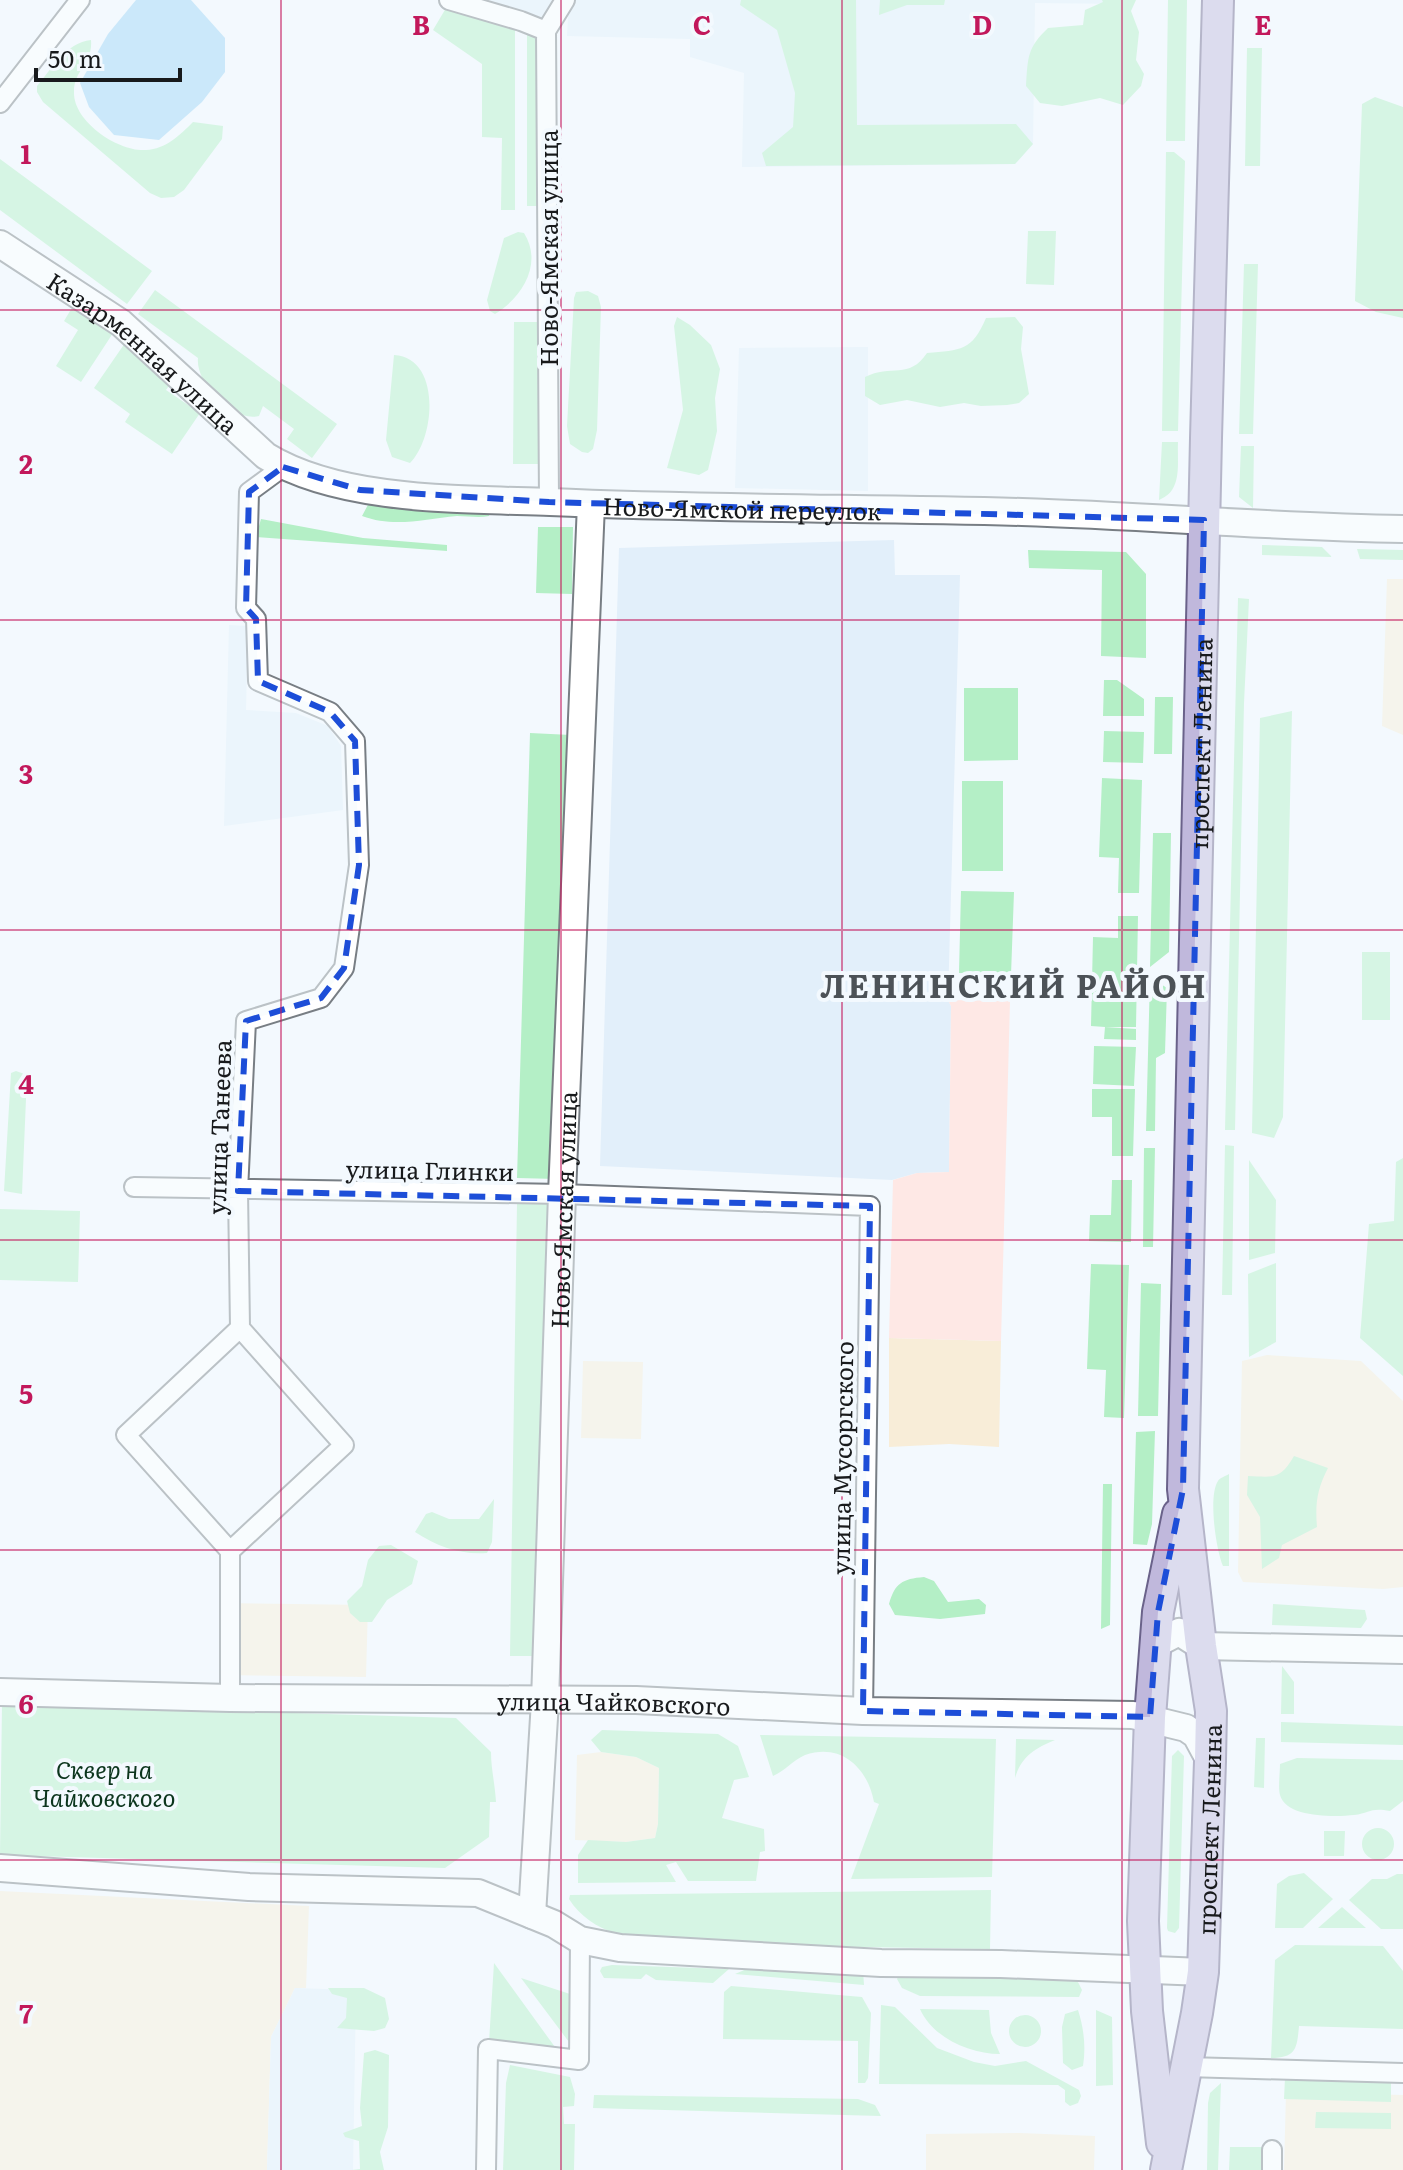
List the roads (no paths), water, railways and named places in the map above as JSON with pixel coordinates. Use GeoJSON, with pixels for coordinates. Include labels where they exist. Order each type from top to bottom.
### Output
{"type":"FeatureCollection","features":[{"type":"Feature","properties":{"kind":"main road","name":"проспект Ленина"},"geometry":{"type":"LineString","coordinates":[[1165,2170],[1203,1972],[1210,1761],[1211,1711],[1183,1489],[1218,0]]}},
{"type":"Feature","properties":{"kind":"main road","name":"проспект Ленина"},"geometry":{"type":"LineString","coordinates":[[1165,2170],[1143,1921],[1150,1717],[1158,1612],[1183,1489]]}},
{"type":"Feature","properties":{"kind":"street"},"geometry":{"type":"LineString","coordinates":[[0,103],[80,0]]}},
{"type":"Feature","properties":{"kind":"street"},"geometry":{"type":"LineString","coordinates":[[449,0],[546,31],[565,0]]}},
{"type":"Feature","properties":{"kind":"street","name":"Ново-Ямская улица"},"geometry":{"type":"LineString","coordinates":[[546,31],[549,502]]}},
{"type":"Feature","properties":{"kind":"street","name":"Казарменная улица"},"geometry":{"type":"LineString","coordinates":[[0,244],[121,323],[266,456],[283,467]]}},
{"type":"Feature","properties":{"kind":"street","name":"Ново-Ямской переулок"},"geometry":{"type":"LineString","coordinates":[[283,467],[360,490],[549,502],[1022,512],[1271,526],[1403,529]]}},
{"type":"Feature","properties":{"kind":"street","name":"улица Танеева"},"geometry":{"type":"LineString","coordinates":[[240,1328],[238,1191],[246,1021],[321,998],[344,968],[359,865],[355,741],[330,712],[258,681],[256,619],[246,608],[249,492],[283,467]]}},
{"type":"Feature","properties":{"kind":"street","name":"Ново-Ямская улица"},"geometry":{"type":"LineString","coordinates":[[532,1915],[545,1701],[562,1194],[591,504]]}},
{"type":"Feature","properties":{"kind":"street","name":"улица Глинки"},"geometry":{"type":"LineString","coordinates":[[134,1187],[562,1194],[870,1206]]}},
{"type":"Feature","properties":{"kind":"street","name":"улица Мусоргского"},"geometry":{"type":"LineString","coordinates":[[863,1711],[870,1206]]}},
{"type":"Feature","properties":{"kind":"street"},"geometry":{"type":"LineString","coordinates":[[230,1551],[344,1445],[240,1328],[126,1435],[230,1551],[230,1698]]}},
{"type":"Feature","properties":{"kind":"street"},"geometry":{"type":"LineString","coordinates":[[1156,1644],[1179,1632],[1201,1646],[1403,1650]]}},
{"type":"Feature","properties":{"kind":"street","name":"улица Чайковского"},"geometry":{"type":"LineString","coordinates":[[0,1692],[230,1698],[636,1700],[863,1711],[1133,1715],[1186,1728],[1196,1735],[1210,1761]]}},
{"type":"Feature","properties":{"kind":"street"},"geometry":{"type":"LineString","coordinates":[[5,1867],[249,1887],[478,1893],[554,1924],[580,1940],[620,1948],[881,1963],[1203,1972]]}},
{"type":"Feature","properties":{"kind":"street"},"geometry":{"type":"LineString","coordinates":[[486,2170],[488,2049],[579,2060],[580,1940]]}},
{"type":"Feature","properties":{"kind":"street"},"geometry":{"type":"LineString","coordinates":[[1186,2067],[1403,2073]]}},
{"type":"Feature","properties":{"kind":"street"},"geometry":{"type":"LineString","coordinates":[[1272,2150],[1272,2170]]}},
{"type":"Feature","properties":{"kind":"water"},"geometry":{"type":"Polygon","coordinates":[[[136,0],[191,0],[225,38],[225,72],[202,102],[159,140],[114,135],[89,107],[80,83],[108,34],[136,0]]]}},
{"type":"Feature","properties":{"kind":"district","name":"ЛЕНИНСКИЙ РАЙОН"},"geometry":{"type":"Point","coordinates":[1014,984]}},
{"type":"Feature","properties":{"kind":"park label","name":"Сквер на Чайковского"},"geometry":{"type":"Point","coordinates":[104,1782]}}]}
